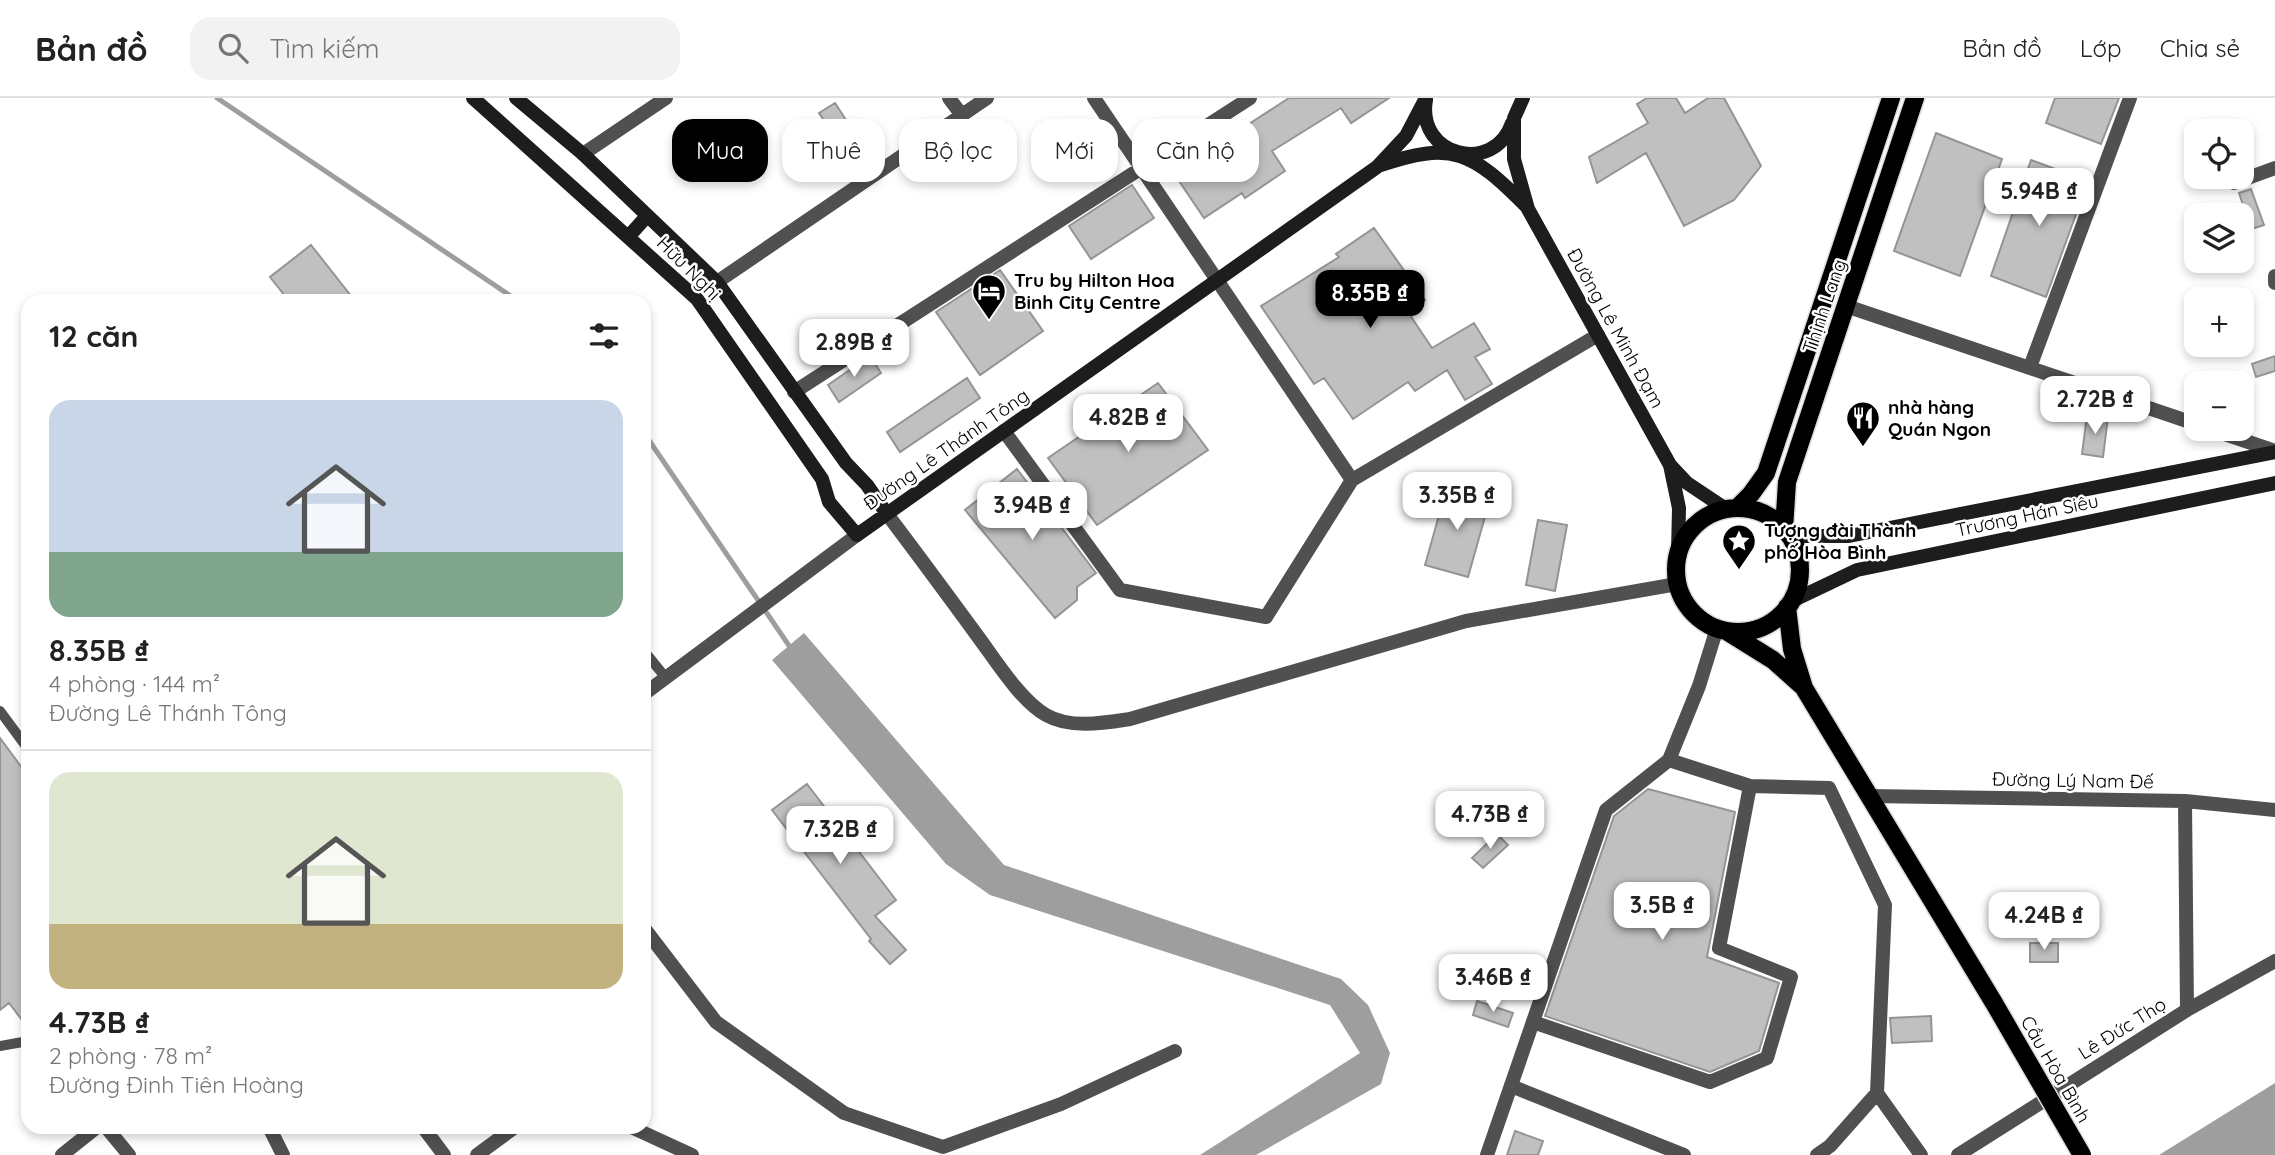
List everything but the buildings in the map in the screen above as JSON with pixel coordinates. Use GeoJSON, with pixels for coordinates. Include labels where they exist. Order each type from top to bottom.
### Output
{"type":"FeatureCollection","features":[{"type":"Feature","properties":{"kind":"main road","name":"Hữu Nghị"},"geometry":{"type":"LineString","coordinates":[[473,98],[697,299],[822,478],[829,502],[857,535]]}},
{"type":"Feature","properties":{"kind":"main road","name":"Hữu Nghị"},"geometry":{"type":"LineString","coordinates":[[516,98],[583,154],[717,282],[794,392],[887,514]]}},
{"type":"Feature","properties":{"kind":"main road"},"geometry":{"type":"LineString","coordinates":[[1426,98],[1427,124],[1434,137],[1445,148],[1495,175],[1528,209]]}},
{"type":"Feature","properties":{"kind":"main road","name":"Đường Lê Thánh Tông"},"geometry":{"type":"LineString","coordinates":[[857,535],[1377,167],[1406,136],[1426,98]]}},
{"type":"Feature","properties":{"kind":"main road"},"geometry":{"type":"LineString","coordinates":[[1513,98],[1514,159],[1528,209]]}},
{"type":"Feature","properties":{"kind":"main road"},"geometry":{"type":"LineString","coordinates":[[1514,118],[1523,98]]}},
{"type":"Feature","properties":{"kind":"main road","name":"Thịnh Lang"},"geometry":{"type":"LineString","coordinates":[[1731,509],[1751,494],[1766,473],[1891,98]]}},
{"type":"Feature","properties":{"kind":"main road","name":"Thịnh Lang"},"geometry":{"type":"LineString","coordinates":[[1787,532],[1787,482],[1915,98]]}},
{"type":"Feature","properties":{"kind":"main road","name":"Đường Lê Thánh Tông"},"geometry":{"type":"LineString","coordinates":[[1377,167],[1417,153],[1474,155],[1494,147],[1509,132],[1514,118]]}},
{"type":"Feature","properties":{"kind":"main road","name":"Đường Lê Minh Đạm"},"geometry":{"type":"LineString","coordinates":[[1528,209],[1670,465],[1687,483],[1731,509]]}},
{"type":"Feature","properties":{"kind":"main road"},"geometry":{"type":"LineString","coordinates":[[629,236],[647,216]]}},
{"type":"Feature","properties":{"kind":"main road","name":"Trương Hán Siêu"},"geometry":{"type":"LineString","coordinates":[[1787,532],[1849,536],[2275,451]]}},
{"type":"Feature","properties":{"kind":"main road","name":"Đường Lê Minh Đạm"},"geometry":{"type":"LineString","coordinates":[[1670,465],[1679,508],[1678,553]]}},
{"type":"Feature","properties":{"kind":"main road","name":"Trương Hán Siêu"},"geometry":{"type":"LineString","coordinates":[[1789,604],[1857,570],[2275,483]]}},
{"type":"Feature","properties":{"kind":"main road"},"geometry":{"type":"LineString","coordinates":[[1721,629],[1742,632],[1775,620],[1789,604],[1798,585],[1800,568],[1797,551],[1787,532],[1763,513],[1731,509],[1710,515],[1696,524],[1678,553],[1677,584],[1692,611],[1721,629],[1773,660],[1804,688]]}},
{"type":"Feature","properties":{"kind":"main road"},"geometry":{"type":"LineString","coordinates":[[1789,604],[1792,649],[1804,688]]}},
{"type":"Feature","properties":{"kind":"main road","name":"Cầu Hòa Bình"},"geometry":{"type":"LineString","coordinates":[[1804,688],[1994,1003],[2082,1155]]}},
{"type":"Feature","properties":{"kind":"street"},"geometry":{"type":"LineString","coordinates":[[583,154],[666,98]]}},
{"type":"Feature","properties":{"kind":"street"},"geometry":{"type":"LineString","coordinates":[[949,98],[961,114]]}},
{"type":"Feature","properties":{"kind":"street"},"geometry":{"type":"LineString","coordinates":[[717,282],[987,98]]}},
{"type":"Feature","properties":{"kind":"street"},"geometry":{"type":"LineString","coordinates":[[1094,98],[1132,155]]}},
{"type":"Feature","properties":{"kind":"street"},"geometry":{"type":"LineString","coordinates":[[1217,119],[1250,98]]}},
{"type":"Feature","properties":{"kind":"street"},"geometry":{"type":"LineString","coordinates":[[2030,367],[2130,98]]}},
{"type":"Feature","properties":{"kind":"street"},"geometry":{"type":"LineString","coordinates":[[2254,176],[2275,168]]}},
{"type":"Feature","properties":{"kind":"street"},"geometry":{"type":"LineString","coordinates":[[794,392],[1132,174]]}},
{"type":"Feature","properties":{"kind":"street"},"geometry":{"type":"LineString","coordinates":[[1150,182],[1352,480]]}},
{"type":"Feature","properties":{"kind":"street"},"geometry":{"type":"LineString","coordinates":[[2275,276],[2275,283]]}},
{"type":"Feature","properties":{"kind":"street"},"geometry":{"type":"LineString","coordinates":[[1846,306],[2184,420]]}},
{"type":"Feature","properties":{"kind":"street"},"geometry":{"type":"LineString","coordinates":[[1004,431],[1120,590],[1266,617],[1352,480],[1598,335]]}},
{"type":"Feature","properties":{"kind":"street"},"geometry":{"type":"LineString","coordinates":[[2245,441],[2275,451]]}},
{"type":"Feature","properties":{"kind":"street"},"geometry":{"type":"LineString","coordinates":[[887,514],[1002,669],[1027,698],[1046,715],[1070,722],[1099,724],[1130,719],[1466,621],[1677,584]]}},
{"type":"Feature","properties":{"kind":"street","name":"Đường Lê Thánh Tông"},"geometry":{"type":"LineString","coordinates":[[651,689],[857,535]]}},
{"type":"Feature","properties":{"kind":"street"},"geometry":{"type":"LineString","coordinates":[[1487,1155],[1606,810],[1669,760],[1721,629]]}},
{"type":"Feature","properties":{"kind":"street"},"geometry":{"type":"LineString","coordinates":[[1669,760],[1749,786],[1829,788],[1882,898],[1886,928],[1877,1093],[1830,1146],[1817,1155]]}},
{"type":"Feature","properties":{"kind":"street"},"geometry":{"type":"LineString","coordinates":[[1533,1022],[1710,1082],[1767,1058],[1791,977],[1718,948],[1749,786]]}},
{"type":"Feature","properties":{"kind":"street","name":"Đường Lý Nam Đế"},"geometry":{"type":"LineString","coordinates":[[1869,796],[2185,801],[2275,810]]}},
{"type":"Feature","properties":{"kind":"street"},"geometry":{"type":"LineString","coordinates":[[2185,801],[2187,1010]]}},
{"type":"Feature","properties":{"kind":"street"},"geometry":{"type":"LineString","coordinates":[[651,948],[716,1022],[844,1113],[924,1148],[943,1147],[1061,1104],[1175,1051]]}},
{"type":"Feature","properties":{"kind":"street","name":"Lê Đức Thọ"},"geometry":{"type":"LineString","coordinates":[[1958,1155],[2187,1010],[2275,961]]}},
{"type":"Feature","properties":{"kind":"street"},"geometry":{"type":"LineString","coordinates":[[1511,1086],[1684,1155]]}},
{"type":"Feature","properties":{"kind":"street"},"geometry":{"type":"LineString","coordinates":[[1877,1093],[1921,1155]]}},
{"type":"Feature","properties":{"kind":"street"},"geometry":{"type":"LineString","coordinates":[[62,1155],[88,1134]]}},
{"type":"Feature","properties":{"kind":"street"},"geometry":{"type":"LineString","coordinates":[[112,1134],[129,1155]]}},
{"type":"Feature","properties":{"kind":"street"},"geometry":{"type":"LineString","coordinates":[[273,1134],[283,1155]]}},
{"type":"Feature","properties":{"kind":"street"},"geometry":{"type":"LineString","coordinates":[[428,1134],[444,1155]]}},
{"type":"Feature","properties":{"kind":"street"},"geometry":{"type":"LineString","coordinates":[[477,1155],[506,1134]]}},
{"type":"Feature","properties":{"kind":"street"},"geometry":{"type":"LineString","coordinates":[[647,1134],[692,1155]]}},
{"type":"Feature","properties":{"kind":"lane"},"geometry":{"type":"LineString","coordinates":[[651,660],[666,678]]}},
{"type":"Feature","properties":{"kind":"lane"},"geometry":{"type":"LineString","coordinates":[[0,711],[21,740]]}},
{"type":"Feature","properties":{"kind":"lane"},"geometry":{"type":"LineString","coordinates":[[0,1046],[21,1042]]}},
{"type":"Feature","properties":{"kind":"shaded area"},"geometry":{"type":"Polygon","coordinates":[[[804,633],[1004,865],[1341,979],[1368,1005],[1390,1053],[1381,1084],[1256,1155],[1200,1155],[1360,1053],[1330,1005],[990,895],[946,864],[772,660],[804,633]]]}},
{"type":"Feature","properties":{"kind":"shaded area"},"geometry":{"type":"Polygon","coordinates":[[[2275,1083],[2275,1155],[2159,1155],[2275,1083]]]}},
{"type":"Feature","properties":{"kind":"waterway"},"geometry":{"type":"LineString","coordinates":[[217,98],[508,294]]}},
{"type":"Feature","properties":{"kind":"waterway"},"geometry":{"type":"LineString","coordinates":[[651,443],[792,650]]}},
{"type":"Feature","properties":{"kind":"place","name":"Tru by Hilton Hoa Binh City Centre"},"geometry":{"type":"Point","coordinates":[989,321]}},
{"type":"Feature","properties":{"kind":"place","name":"nhà hàng Quán Ngon"},"geometry":{"type":"Point","coordinates":[1863,448]}},
{"type":"Feature","properties":{"kind":"place","name":"Tượng đài Thành phố Hòa Bình"},"geometry":{"type":"Point","coordinates":[1739,571]}}]}
